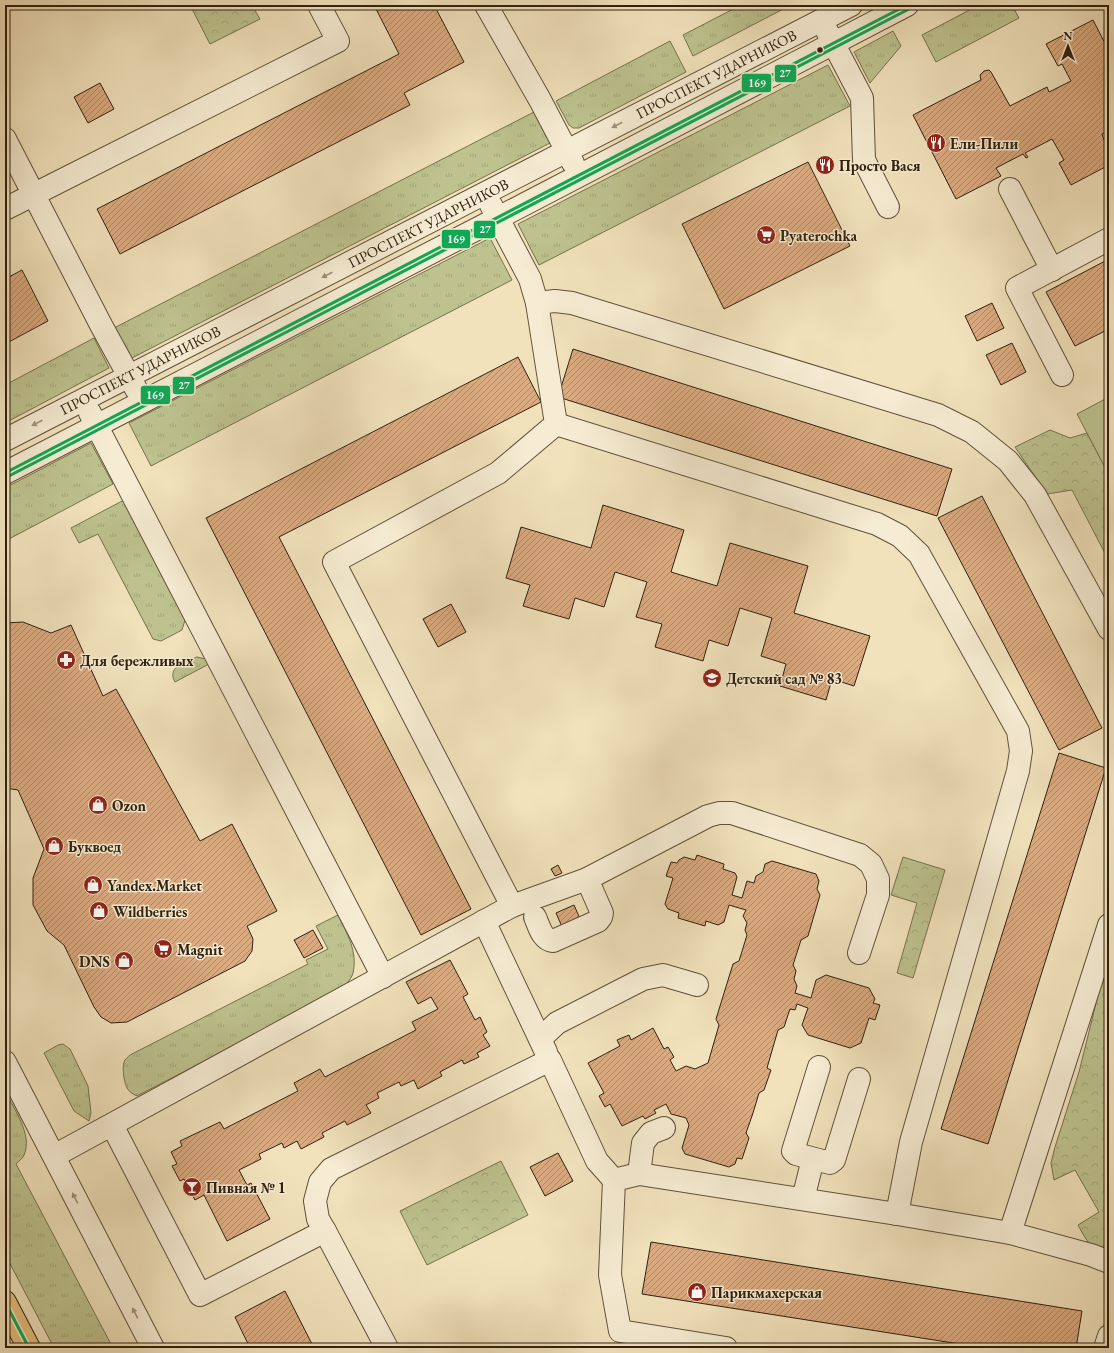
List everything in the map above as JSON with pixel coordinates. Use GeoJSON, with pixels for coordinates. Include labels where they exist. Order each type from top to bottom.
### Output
{"type":"FeatureCollection","features":[{"type":"Feature","properties":{"kind":"main road"},"geometry":{"type":"LineString","coordinates":[[5,1302],[29,1348]]}},
{"type":"Feature","properties":{"kind":"street"},"geometry":{"type":"LineString","coordinates":[[5,209],[338,41],[319,5]]}},
{"type":"Feature","properties":{"kind":"street"},"geometry":{"type":"LineString","coordinates":[[486,5],[540,100],[580,176]]}},
{"type":"Feature","properties":{"kind":"street","name":"ПРОСПЕКТ УДАРНИКОВ"},"geometry":{"type":"LineString","coordinates":[[5,440],[850,5]]}},
{"type":"Feature","properties":{"kind":"street","name":"ПРОСПЕКТ УДАРНИКОВ"},"geometry":{"type":"LineString","coordinates":[[5,473],[907,5]]}},
{"type":"Feature","properties":{"kind":"street"},"geometry":{"type":"LineString","coordinates":[[822,20],[862,98],[864,160],[888,207]]}},
{"type":"Feature","properties":{"kind":"street"},"geometry":{"type":"LineString","coordinates":[[5,139],[143,402]]}},
{"type":"Feature","properties":{"kind":"street"},"geometry":{"type":"LineString","coordinates":[[1010,189],[1052,270]]}},
{"type":"Feature","properties":{"kind":"street"},"geometry":{"type":"LineString","coordinates":[[485,194],[530,279],[537,303],[556,424]]}},
{"type":"Feature","properties":{"kind":"street"},"geometry":{"type":"LineString","coordinates":[[1062,376],[1017,288],[1109,239]]}},
{"type":"Feature","properties":{"kind":"street"},"geometry":{"type":"LineString","coordinates":[[537,303],[555,301],[572,304],[938,415],[972,432],[1008,461],[1035,495],[1109,629]]}},
{"type":"Feature","properties":{"kind":"street"},"geometry":{"type":"LineString","coordinates":[[82,400],[97,426],[383,977]]}},
{"type":"Feature","properties":{"kind":"street"},"geometry":{"type":"LineString","coordinates":[[512,906],[334,562],[498,473],[556,424]]}},
{"type":"Feature","properties":{"kind":"street"},"geometry":{"type":"LineString","coordinates":[[556,424],[877,524],[900,536],[919,554],[1018,731],[1021,751],[1018,771],[911,1142],[897,1214]]}},
{"type":"Feature","properties":{"kind":"street"},"geometry":{"type":"LineString","coordinates":[[54,1156],[512,906],[587,879],[708,816],[720,813],[732,813],[860,855],[871,864],[878,879],[878,894],[859,953]]}},
{"type":"Feature","properties":{"kind":"street"},"geometry":{"type":"LineString","coordinates":[[535,917],[544,938],[548,941],[553,941],[598,921],[602,913],[587,879]]}},
{"type":"Feature","properties":{"kind":"street"},"geometry":{"type":"LineString","coordinates":[[484,921],[598,1161],[614,1180],[610,1275],[620,1331],[726,1348]]}},
{"type":"Feature","properties":{"kind":"street"},"geometry":{"type":"LineString","coordinates":[[1010,1233],[1109,925]]}},
{"type":"Feature","properties":{"kind":"street"},"geometry":{"type":"LineString","coordinates":[[540,1039],[557,1023],[643,979],[663,975],[697,985]]}},
{"type":"Feature","properties":{"kind":"street"},"geometry":{"type":"LineString","coordinates":[[387,1348],[318,1219],[315,1202],[320,1182],[331,1169],[550,1060]]}},
{"type":"Feature","properties":{"kind":"street"},"geometry":{"type":"LineString","coordinates":[[5,1062],[153,1348]]}},
{"type":"Feature","properties":{"kind":"street"},"geometry":{"type":"LineString","coordinates":[[819,1067],[793,1150],[796,1154],[830,1163],[834,1160],[859,1079]]}},
{"type":"Feature","properties":{"kind":"street"},"geometry":{"type":"LineString","coordinates":[[112,1125],[200,1295],[325,1231]]}},
{"type":"Feature","properties":{"kind":"street"},"geometry":{"type":"LineString","coordinates":[[639,1174],[643,1144],[651,1133],[664,1128]]}},
{"type":"Feature","properties":{"kind":"street"},"geometry":{"type":"LineString","coordinates":[[803,1199],[813,1159]]}},
{"type":"Feature","properties":{"kind":"street"},"geometry":{"type":"LineString","coordinates":[[614,1180],[639,1174],[897,1214],[1010,1233],[1091,1255],[1109,1262]]}},
{"type":"Feature","properties":{"kind":"street"},"geometry":{"type":"LineString","coordinates":[[1105,1348],[1109,1336]]}},
{"type":"Feature","properties":{"kind":"green space"},"geometry":{"type":"Polygon","coordinates":[[[190,5],[252,5],[260,19],[210,44],[190,5]]]}},
{"type":"Feature","properties":{"kind":"green space"},"geometry":{"type":"Polygon","coordinates":[[[741,5],[791,5],[693,56],[683,35],[741,5]]]}},
{"type":"Feature","properties":{"kind":"green space"},"geometry":{"type":"Polygon","coordinates":[[[979,5],[1012,5],[1019,18],[936,62],[922,35],[979,5]]]}},
{"type":"Feature","properties":{"kind":"green space"},"geometry":{"type":"Polygon","coordinates":[[[893,31],[901,46],[870,83],[854,52],[893,31]]]}},
{"type":"Feature","properties":{"kind":"green space"},"geometry":{"type":"Polygon","coordinates":[[[670,41],[686,72],[579,128],[573,128],[569,125],[556,101],[670,41]]]}},
{"type":"Feature","properties":{"kind":"green space"},"geometry":{"type":"Polygon","coordinates":[[[828,65],[850,106],[539,265],[518,224],[828,65]]]}},
{"type":"Feature","properties":{"kind":"green space"},"geometry":{"type":"Polygon","coordinates":[[[534,112],[550,143],[128,360],[112,329],[534,112]]]}},
{"type":"Feature","properties":{"kind":"green space"},"geometry":{"type":"Polygon","coordinates":[[[490,238],[512,280],[151,466],[129,423],[490,238]]]}},
{"type":"Feature","properties":{"kind":"green space"},"geometry":{"type":"Polygon","coordinates":[[[94,338],[109,368],[5,423],[5,385],[94,338]]]}},
{"type":"Feature","properties":{"kind":"green space"},"geometry":{"type":"Polygon","coordinates":[[[1109,397],[1109,475],[1077,414],[1109,397]]]}},
{"type":"Feature","properties":{"kind":"green space"},"geometry":{"type":"Polygon","coordinates":[[[1050,430],[1070,438],[1087,433],[1109,475],[1109,561],[1072,490],[1047,494],[1015,447],[1050,430]]]}},
{"type":"Feature","properties":{"kind":"green space"},"geometry":{"type":"Polygon","coordinates":[[[91,443],[113,484],[7,540],[5,536],[5,488],[91,443]]]}},
{"type":"Feature","properties":{"kind":"green space"},"geometry":{"type":"Polygon","coordinates":[[[124,500],[185,620],[182,630],[161,641],[153,639],[98,534],[79,543],[71,528],[124,500]]]}},
{"type":"Feature","properties":{"kind":"green space"},"geometry":{"type":"Polygon","coordinates":[[[197,657],[206,659],[209,664],[175,682],[173,672],[175,669],[179,665],[197,657]]]}},
{"type":"Feature","properties":{"kind":"green space"},"geometry":{"type":"Polygon","coordinates":[[[903,857],[945,870],[913,978],[897,973],[917,903],[891,895],[903,857]]]}},
{"type":"Feature","properties":{"kind":"green space"},"geometry":{"type":"Polygon","coordinates":[[[338,915],[351,943],[354,958],[352,975],[343,989],[137,1096],[129,1091],[125,1082],[123,1065],[124,1061],[130,1055],[308,964],[306,960],[328,949],[316,926],[338,915]]]}},
{"type":"Feature","properties":{"kind":"green space"},"geometry":{"type":"Polygon","coordinates":[[[1109,951],[1109,1259],[1090,1245],[1078,1225],[1099,1212],[1075,1170],[1054,1180],[1051,1163],[1079,1072],[1109,951]]]}},
{"type":"Feature","properties":{"kind":"green space"},"geometry":{"type":"Polygon","coordinates":[[[63,1044],[70,1049],[88,1086],[91,1113],[89,1121],[74,1111],[44,1053],[58,1045],[63,1044]]]}},
{"type":"Feature","properties":{"kind":"green space"},"geometry":{"type":"Polygon","coordinates":[[[5,1091],[21,1122],[26,1139],[24,1155],[16,1164],[113,1348],[54,1348],[5,1254],[5,1091]]]}},
{"type":"Feature","properties":{"kind":"green space"},"geometry":{"type":"Polygon","coordinates":[[[501,1161],[528,1215],[427,1265],[400,1211],[501,1161]]]}},
{"type":"Feature","properties":{"kind":"building"},"geometry":{"type":"Polygon","coordinates":[[[374,5],[434,5],[464,62],[404,93],[410,105],[120,254],[97,209],[399,54],[374,5]]]}},
{"type":"Feature","properties":{"kind":"building"},"geometry":{"type":"Polygon","coordinates":[[[1093,20],[1109,51],[1109,131],[1102,134],[1104,140],[1108,137],[1109,139],[1109,165],[1071,185],[1059,163],[1064,160],[1052,139],[1025,153],[1028,157],[1026,158],[1023,154],[996,168],[1001,176],[956,199],[913,115],[981,80],[980,75],[984,71],[989,70],[991,72],[1010,106],[1047,87],[1049,92],[1071,81],[1062,64],[1058,66],[1046,44],[1093,20]]]}},
{"type":"Feature","properties":{"kind":"building"},"geometry":{"type":"Polygon","coordinates":[[[100,83],[114,109],[88,123],[74,97],[100,83]]]}},
{"type":"Feature","properties":{"kind":"building","name":"Pyaterochka"},"geometry":{"type":"Polygon","coordinates":[[[808,162],[850,246],[724,309],[682,224],[808,162]]]}},
{"type":"Feature","properties":{"kind":"building"},"geometry":{"type":"Polygon","coordinates":[[[1109,259],[1109,329],[1075,346],[1046,292],[1109,259]]]}},
{"type":"Feature","properties":{"kind":"building"},"geometry":{"type":"Polygon","coordinates":[[[22,270],[48,321],[5,344],[5,279],[22,270]]]}},
{"type":"Feature","properties":{"kind":"building"},"geometry":{"type":"Polygon","coordinates":[[[992,303],[1004,328],[977,341],[965,316],[992,303]]]}},
{"type":"Feature","properties":{"kind":"building"},"geometry":{"type":"Polygon","coordinates":[[[1012,343],[1026,372],[1001,385],[986,355],[1012,343]]]}},
{"type":"Feature","properties":{"kind":"building"},"geometry":{"type":"Polygon","coordinates":[[[573,349],[952,469],[937,516],[558,397],[573,349]]]}},
{"type":"Feature","properties":{"kind":"building"},"geometry":{"type":"Polygon","coordinates":[[[518,357],[541,402],[279,537],[471,909],[421,935],[206,518],[518,357]]]}},
{"type":"Feature","properties":{"kind":"building"},"geometry":{"type":"Polygon","coordinates":[[[982,496],[1102,728],[1059,750],[938,518],[982,496]]]}},
{"type":"Feature","properties":{"kind":"building"},"geometry":{"type":"Polygon","coordinates":[[[603,505],[684,530],[671,572],[717,586],[730,543],[808,566],[794,613],[870,636],[854,686],[832,679],[826,700],[780,686],[786,664],[761,656],[772,618],[740,608],[728,646],[709,640],[703,661],[655,647],[662,624],[636,617],[647,582],[615,572],[604,607],[575,598],[569,619],[523,606],[530,585],[506,578],[521,527],[591,548],[603,505]]]}},
{"type":"Feature","properties":{"kind":"building"},"geometry":{"type":"Polygon","coordinates":[[[451,604],[466,632],[438,647],[423,619],[451,604]]]}},
{"type":"Feature","properties":{"kind":"building"},"geometry":{"type":"Polygon","coordinates":[[[23,622],[51,633],[71,625],[103,696],[116,689],[200,841],[232,824],[277,911],[247,926],[253,939],[252,951],[245,961],[127,1022],[111,1023],[101,1017],[94,1007],[64,945],[47,931],[33,905],[33,878],[44,849],[18,790],[5,788],[5,623],[23,622]]]}},
{"type":"Feature","properties":{"kind":"building"},"geometry":{"type":"Polygon","coordinates":[[[1059,753],[1106,768],[988,1144],[941,1129],[1059,753]]]}},
{"type":"Feature","properties":{"kind":"building"},"geometry":{"type":"Polygon","coordinates":[[[697,855],[724,864],[723,869],[735,873],[737,877],[732,895],[742,898],[747,881],[754,883],[756,876],[763,872],[765,864],[772,861],[816,874],[819,881],[817,889],[820,895],[808,936],[801,940],[793,965],[796,971],[794,979],[797,986],[795,993],[811,998],[816,980],[826,975],[869,988],[875,999],[873,1003],[880,1005],[875,1020],[869,1018],[861,1043],[850,1048],[808,1035],[802,1025],[808,1008],[797,1004],[795,1010],[790,1009],[784,1027],[778,1030],[767,1068],[771,1070],[764,1090],[759,1093],[746,1133],[749,1138],[742,1159],[737,1158],[735,1164],[729,1167],[685,1154],[682,1148],[689,1125],[686,1118],[671,1114],[666,1104],[654,1110],[656,1113],[645,1119],[643,1116],[622,1126],[610,1104],[605,1107],[599,1096],[604,1093],[588,1063],[620,1046],[617,1040],[629,1035],[631,1040],[653,1028],[664,1049],[668,1047],[674,1057],[670,1060],[676,1071],[686,1066],[695,1069],[708,1063],[719,1025],[716,1019],[733,964],[739,961],[747,935],[745,930],[747,923],[743,916],[746,910],[729,905],[724,922],[718,925],[706,921],[705,926],[678,918],[679,913],[668,909],[665,904],[673,878],[666,876],[671,862],[677,863],[684,857],[695,860],[697,855]]]}},
{"type":"Feature","properties":{"kind":"building"},"geometry":{"type":"Polygon","coordinates":[[[558,865],[562,873],[555,876],[551,869],[558,865]]]}},
{"type":"Feature","properties":{"kind":"building"},"geometry":{"type":"Polygon","coordinates":[[[574,905],[581,921],[563,929],[556,913],[574,905]]]}},
{"type":"Feature","properties":{"kind":"building"},"geometry":{"type":"Polygon","coordinates":[[[313,930],[323,948],[304,958],[294,940],[313,930]]]}},
{"type":"Feature","properties":{"kind":"building"},"geometry":{"type":"Polygon","coordinates":[[[450,960],[468,994],[463,997],[475,1020],[480,1017],[487,1032],[483,1035],[490,1046],[477,1053],[479,1057],[464,1064],[462,1060],[440,1072],[442,1076],[418,1089],[414,1080],[401,1086],[399,1082],[377,1093],[379,1098],[366,1105],[371,1113],[347,1125],[345,1121],[322,1133],[324,1137],[301,1149],[297,1141],[284,1148],[282,1143],[259,1154],[261,1159],[239,1170],[247,1185],[251,1183],[270,1219],[227,1241],[204,1195],[195,1200],[184,1179],[180,1181],[172,1166],[177,1164],[171,1152],[182,1146],[180,1141],[220,1122],[224,1129],[298,1091],[294,1083],[320,1069],[325,1077],[416,1030],[412,1022],[438,1009],[431,997],[418,1004],[406,982],[450,960]]]}},
{"type":"Feature","properties":{"kind":"building"},"geometry":{"type":"Polygon","coordinates":[[[558,1153],[573,1181],[545,1196],[530,1167],[558,1153]]]}},
{"type":"Feature","properties":{"kind":"building"},"geometry":{"type":"Polygon","coordinates":[[[651,1242],[1082,1311],[1076,1348],[985,1348],[642,1294],[651,1242]]]}},
{"type":"Feature","properties":{"kind":"building"},"geometry":{"type":"Polygon","coordinates":[[[285,1291],[314,1348],[250,1348],[235,1317],[285,1291]]]}},
{"type":"Feature","properties":{"kind":"transit line","name":"169"},"geometry":{"type":"LineString","coordinates":[[5,473],[907,5]]}},
{"type":"Feature","properties":{"kind":"transit line","name":"27"},"geometry":{"type":"LineString","coordinates":[[7,477],[909,9]]}},
{"type":"Feature","properties":{"kind":"transit line","name":"169"},"geometry":{"type":"LineString","coordinates":[[5,1302],[29,1348]]}},
{"type":"Feature","properties":{"kind":"place","name":"Ели-Пили"},"geometry":{"type":"Point","coordinates":[936,143]}},
{"type":"Feature","properties":{"kind":"place","name":"Просто Вася"},"geometry":{"type":"Point","coordinates":[825,165]}},
{"type":"Feature","properties":{"kind":"place","name":"Pyaterochka"},"geometry":{"type":"Point","coordinates":[766,235]}},
{"type":"Feature","properties":{"kind":"place","name":"Для бережливых"},"geometry":{"type":"Point","coordinates":[66,660]}},
{"type":"Feature","properties":{"kind":"place","name":"Детский сад № 83"},"geometry":{"type":"Point","coordinates":[712,678]}},
{"type":"Feature","properties":{"kind":"place","name":"Ozon"},"geometry":{"type":"Point","coordinates":[98,805]}},
{"type":"Feature","properties":{"kind":"place","name":"Буквоед"},"geometry":{"type":"Point","coordinates":[54,846]}},
{"type":"Feature","properties":{"kind":"place","name":"Yandex.Market"},"geometry":{"type":"Point","coordinates":[93,885]}},
{"type":"Feature","properties":{"kind":"place","name":"Wildberries"},"geometry":{"type":"Point","coordinates":[99,911]}},
{"type":"Feature","properties":{"kind":"place","name":"Magnit"},"geometry":{"type":"Point","coordinates":[163,949]}},
{"type":"Feature","properties":{"kind":"place","name":"DNS"},"geometry":{"type":"Point","coordinates":[124,961]}},
{"type":"Feature","properties":{"kind":"place","name":"Пивная № 1"},"geometry":{"type":"Point","coordinates":[192,1187]}},
{"type":"Feature","properties":{"kind":"place","name":"Парикмахерская"},"geometry":{"type":"Point","coordinates":[697,1292]}}]}
